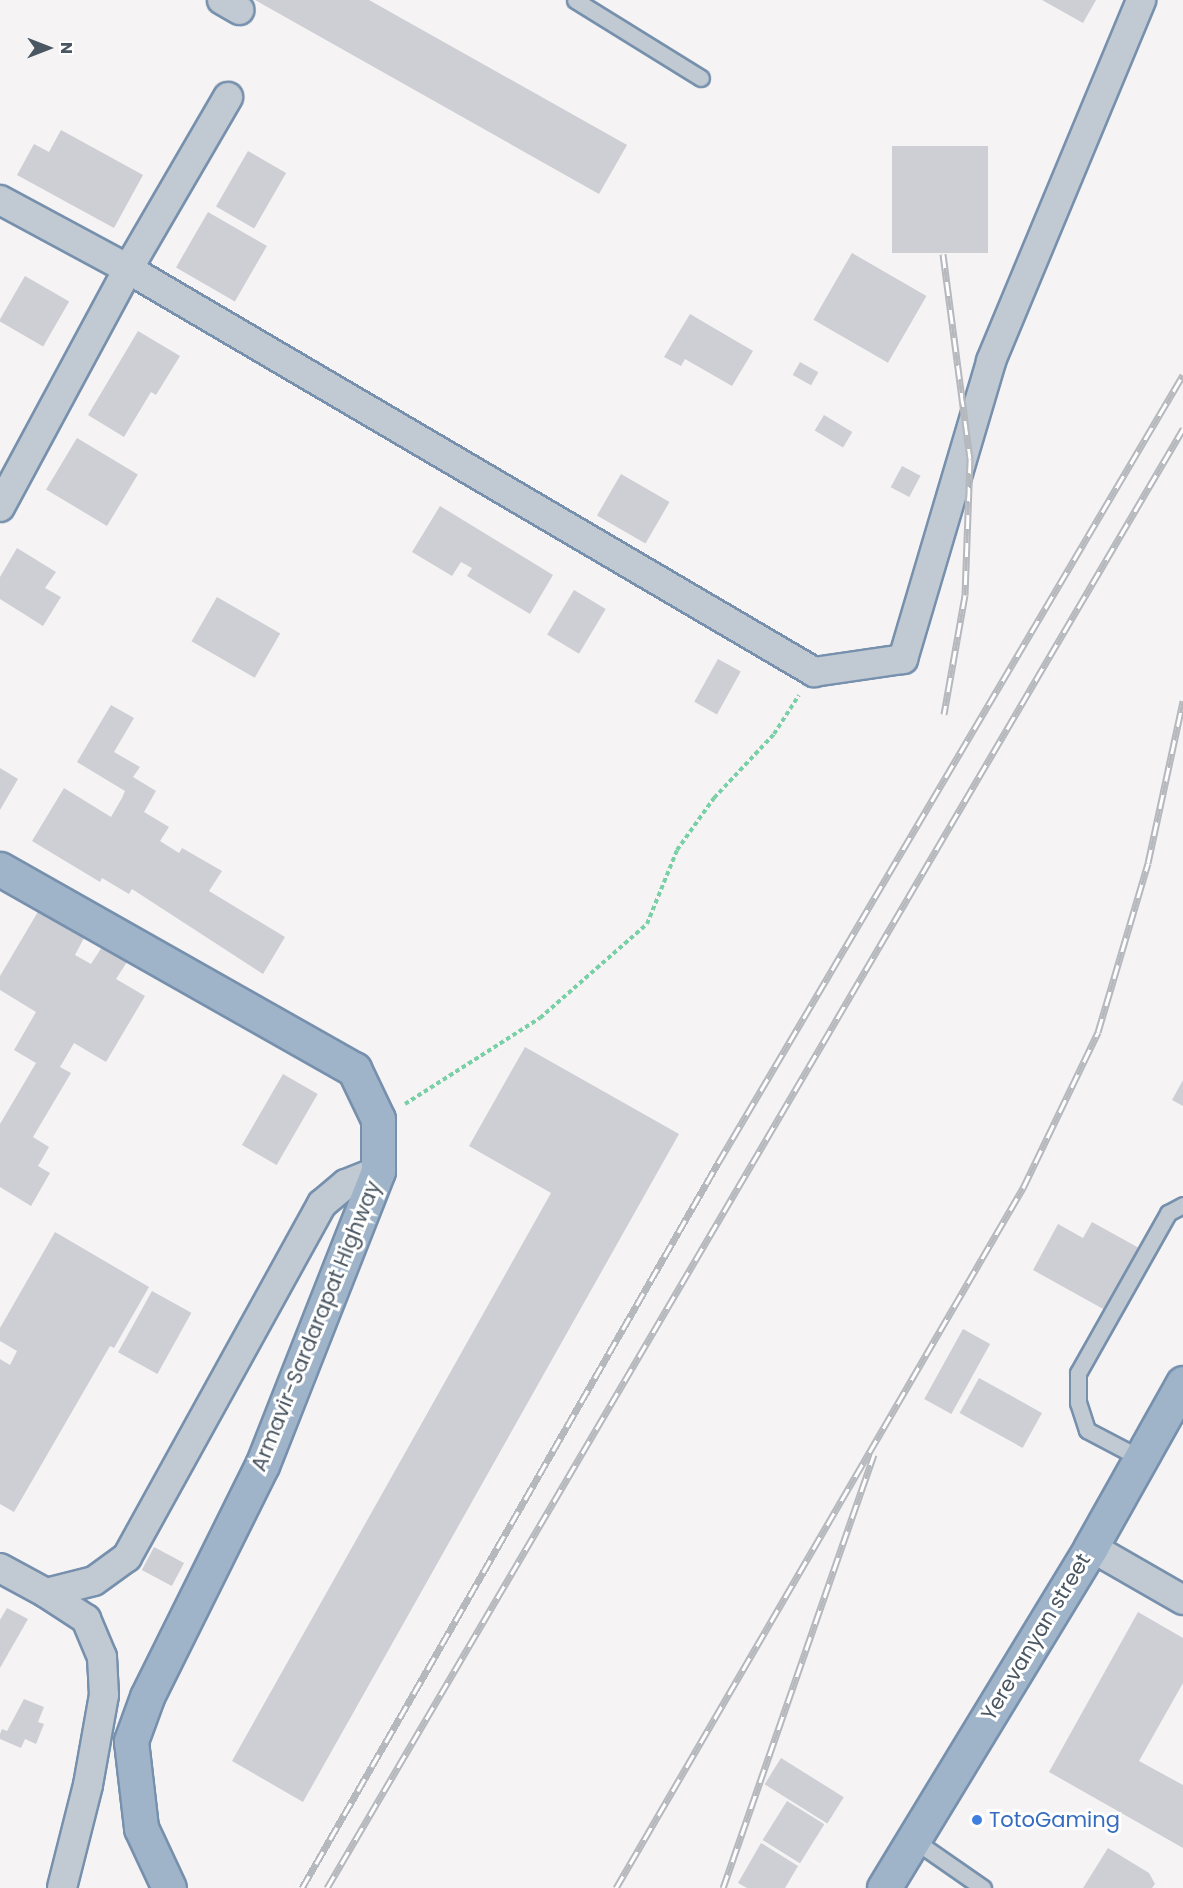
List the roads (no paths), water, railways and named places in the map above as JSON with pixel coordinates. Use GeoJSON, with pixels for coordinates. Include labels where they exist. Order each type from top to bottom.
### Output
{"type":"FeatureCollection","features":[{"type":"Feature","properties":{"kind":"highway","name":"Armavir-Sardarapat Highway"},"geometry":{"type":"LineString","coordinates":[[0,869],[354,1069],[378,1119],[378,1171],[262,1465],[147,1697],[131,1741],[141,1828],[169,1888]]}},
{"type":"Feature","properties":{"kind":"highway","name":"Yerevanyan street"},"geometry":{"type":"LineString","coordinates":[[884,1888],[1091,1547],[1183,1383]]}},
{"type":"Feature","properties":{"kind":"street"},"geometry":{"type":"LineString","coordinates":[[0,200],[128,269],[814,672],[903,658],[991,361],[1141,0]]}},
{"type":"Feature","properties":{"kind":"street"},"geometry":{"type":"LineString","coordinates":[[0,507],[128,269],[228,98]]}},
{"type":"Feature","properties":{"kind":"street"},"geometry":{"type":"LineString","coordinates":[[46,1593],[94,1581],[127,1557],[322,1204],[346,1184],[378,1171]]}},
{"type":"Feature","properties":{"kind":"street"},"geometry":{"type":"LineString","coordinates":[[1091,1547],[1183,1600]]}},
{"type":"Feature","properties":{"kind":"street"},"geometry":{"type":"LineString","coordinates":[[0,1568],[46,1593],[86,1619],[102,1657],[104,1695],[88,1785],[62,1888]]}},
{"type":"Feature","properties":{"kind":"lane"},"geometry":{"type":"LineString","coordinates":[[575,0],[701,78]]}},
{"type":"Feature","properties":{"kind":"lane"},"geometry":{"type":"LineString","coordinates":[[1140,1458],[1087,1430],[1078,1403],[1078,1373],[1168,1213],[1183,1204]]}},
{"type":"Feature","properties":{"kind":"lane"},"geometry":{"type":"LineString","coordinates":[[914,1840],[983,1888]]}},
{"type":"Feature","properties":{"kind":"railway"},"geometry":{"type":"LineString","coordinates":[[943,254],[970,459],[965,595],[944,714]]}},
{"type":"Feature","properties":{"kind":"railway"},"geometry":{"type":"LineString","coordinates":[[302,1888],[718,1163],[1183,375]]}},
{"type":"Feature","properties":{"kind":"railway"},"geometry":{"type":"LineString","coordinates":[[327,1888],[1183,429]]}},
{"type":"Feature","properties":{"kind":"railway"},"geometry":{"type":"LineString","coordinates":[[616,1888],[1023,1188],[1098,1032],[1148,863],[1183,701]]}},
{"type":"Feature","properties":{"kind":"railway"},"geometry":{"type":"LineString","coordinates":[[723,1888],[874,1455]]}},
{"type":"Feature","properties":{"kind":"place","name":"TotoGaming"},"geometry":{"type":"Point","coordinates":[977,1820]}}]}
